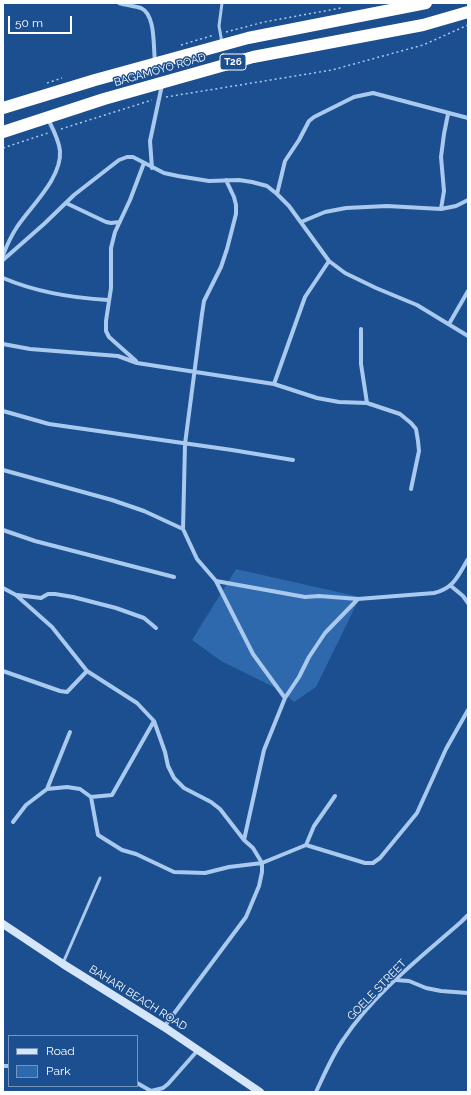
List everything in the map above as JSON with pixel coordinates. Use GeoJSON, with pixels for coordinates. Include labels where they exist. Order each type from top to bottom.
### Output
{"type":"FeatureCollection","features":[{"type":"Feature","properties":{"kind":"highway","name":"BAGAMOYO ROAD"},"geometry":{"type":"LineString","coordinates":[[3,108],[95,80],[248,38],[426,3]]}},
{"type":"Feature","properties":{"kind":"highway","name":"BAGAMOYO ROAD"},"geometry":{"type":"LineString","coordinates":[[3,132],[162,82],[253,57],[423,25],[468,12]]}},
{"type":"Feature","properties":{"kind":"street"},"geometry":{"type":"LineString","coordinates":[[119,3],[142,9],[150,16],[155,63]]}},
{"type":"Feature","properties":{"kind":"street"},"geometry":{"type":"LineString","coordinates":[[152,168],[150,141],[155,114],[160,98],[162,82]]}},
{"type":"Feature","properties":{"kind":"street"},"geometry":{"type":"LineString","coordinates":[[277,194],[285,161],[300,140],[309,121],[354,97],[373,93],[448,114],[468,118]]}},
{"type":"Feature","properties":{"kind":"street"},"geometry":{"type":"LineString","coordinates":[[441,208],[444,191],[441,157],[448,114]]}},
{"type":"Feature","properties":{"kind":"street"},"geometry":{"type":"LineString","coordinates":[[3,255],[10,238],[52,179],[58,166],[60,149],[54,131],[47,117]]}},
{"type":"Feature","properties":{"kind":"street"},"geometry":{"type":"LineString","coordinates":[[3,260],[66,203],[119,160],[133,157],[164,173],[209,181],[239,180],[267,186],[289,206],[329,261],[345,273],[417,305],[468,336]]}},
{"type":"Feature","properties":{"kind":"street"},"geometry":{"type":"LineString","coordinates":[[137,363],[109,336],[106,331],[108,300],[111,288],[111,248],[115,232],[130,200],[144,163]]}},
{"type":"Feature","properties":{"kind":"street"},"geometry":{"type":"LineString","coordinates":[[226,180],[234,197],[236,214],[221,267],[204,301],[185,444],[183,529],[197,559],[216,580],[253,654],[285,698]]}},
{"type":"Feature","properties":{"kind":"street"},"geometry":{"type":"LineString","coordinates":[[301,222],[325,212],[346,208],[387,206],[441,208],[456,206],[468,200]]}},
{"type":"Feature","properties":{"kind":"street"},"geometry":{"type":"LineString","coordinates":[[66,203],[106,222],[120,222]]}},
{"type":"Feature","properties":{"kind":"street"},"geometry":{"type":"LineString","coordinates":[[274,384],[305,297],[329,261]]}},
{"type":"Feature","properties":{"kind":"street"},"geometry":{"type":"LineString","coordinates":[[3,278],[46,292],[108,300]]}},
{"type":"Feature","properties":{"kind":"street"},"geometry":{"type":"LineString","coordinates":[[449,324],[468,291]]}},
{"type":"Feature","properties":{"kind":"street"},"geometry":{"type":"LineString","coordinates":[[361,329],[361,364],[367,402]]}},
{"type":"Feature","properties":{"kind":"street"},"geometry":{"type":"LineString","coordinates":[[3,344],[30,349],[118,356],[137,363],[274,384],[316,398],[339,402],[367,402],[400,414],[416,429],[419,451],[411,489]]}},
{"type":"Feature","properties":{"kind":"street"},"geometry":{"type":"LineString","coordinates":[[3,411],[49,424],[293,460]]}},
{"type":"Feature","properties":{"kind":"street"},"geometry":{"type":"LineString","coordinates":[[3,470],[112,500],[144,511],[183,529]]}},
{"type":"Feature","properties":{"kind":"street"},"geometry":{"type":"LineString","coordinates":[[3,530],[35,541],[174,577]]}},
{"type":"Feature","properties":{"kind":"street"},"geometry":{"type":"LineString","coordinates":[[216,580],[305,597],[319,596],[358,599],[434,593],[444,591],[451,586],[468,559]]}},
{"type":"Feature","properties":{"kind":"street"},"geometry":{"type":"LineString","coordinates":[[451,586],[463,596],[468,603]]}},
{"type":"Feature","properties":{"kind":"street"},"geometry":{"type":"LineString","coordinates":[[3,588],[16,595],[52,627],[87,671],[137,703],[154,721],[165,752],[168,766],[174,778],[184,788],[220,809],[244,840],[253,848],[262,863],[259,886],[246,917],[164,1027]]}},
{"type":"Feature","properties":{"kind":"street"},"geometry":{"type":"LineString","coordinates":[[16,595],[41,598],[48,594],[55,594],[73,597],[116,608],[144,618],[156,628]]}},
{"type":"Feature","properties":{"kind":"street"},"geometry":{"type":"LineString","coordinates":[[244,840],[264,750],[285,698],[325,633],[358,599]]}},
{"type":"Feature","properties":{"kind":"street"},"geometry":{"type":"LineString","coordinates":[[3,671],[60,691],[67,692],[87,671]]}},
{"type":"Feature","properties":{"kind":"street"},"geometry":{"type":"LineString","coordinates":[[91,797],[98,835],[122,850],[136,854],[174,872],[205,873],[229,867],[262,863],[306,844],[365,863],[373,863],[380,858],[417,813],[446,749],[468,710]]}},
{"type":"Feature","properties":{"kind":"street"},"geometry":{"type":"LineString","coordinates":[[47,789],[67,787],[80,789],[91,797],[112,795],[154,721]]}},
{"type":"Feature","properties":{"kind":"street"},"geometry":{"type":"LineString","coordinates":[[13,822],[26,805],[47,789],[70,732]]}},
{"type":"Feature","properties":{"kind":"street"},"geometry":{"type":"LineString","coordinates":[[306,844],[314,826],[335,796]]}},
{"type":"Feature","properties":{"kind":"street","name":"GOELE STREET"},"geometry":{"type":"LineString","coordinates":[[316,1092],[342,1040],[366,1010],[395,980],[461,922],[468,914]]}},
{"type":"Feature","properties":{"kind":"street","name":"BAHARI BEACH ROAD"},"geometry":{"type":"LineString","coordinates":[[3,924],[63,964],[164,1027],[260,1092]]}},
{"type":"Feature","properties":{"kind":"street"},"geometry":{"type":"LineString","coordinates":[[395,980],[409,981],[426,988],[441,991],[468,993]]}},
{"type":"Feature","properties":{"kind":"street"},"geometry":{"type":"LineString","coordinates":[[144,1092],[151,1090],[162,1090],[198,1050]]}},
{"type":"Feature","properties":{"kind":"street"},"geometry":{"type":"LineString","coordinates":[[138,1084],[151,1090]]}},
{"type":"Feature","properties":{"kind":"lane"},"geometry":{"type":"LineString","coordinates":[[222,3],[219,26],[223,45]]}},
{"type":"Feature","properties":{"kind":"lane"},"geometry":{"type":"LineString","coordinates":[[63,964],[100,878]]}},
{"type":"Feature","properties":{"kind":"path"},"geometry":{"type":"LineString","coordinates":[[3,148],[160,98],[332,70],[423,45],[468,25]]}},
{"type":"Feature","properties":{"kind":"green space"},"geometry":{"type":"Polygon","coordinates":[[[236,569],[360,597],[316,687],[294,702],[280,690],[221,661],[192,640],[236,569]]]}}]}
